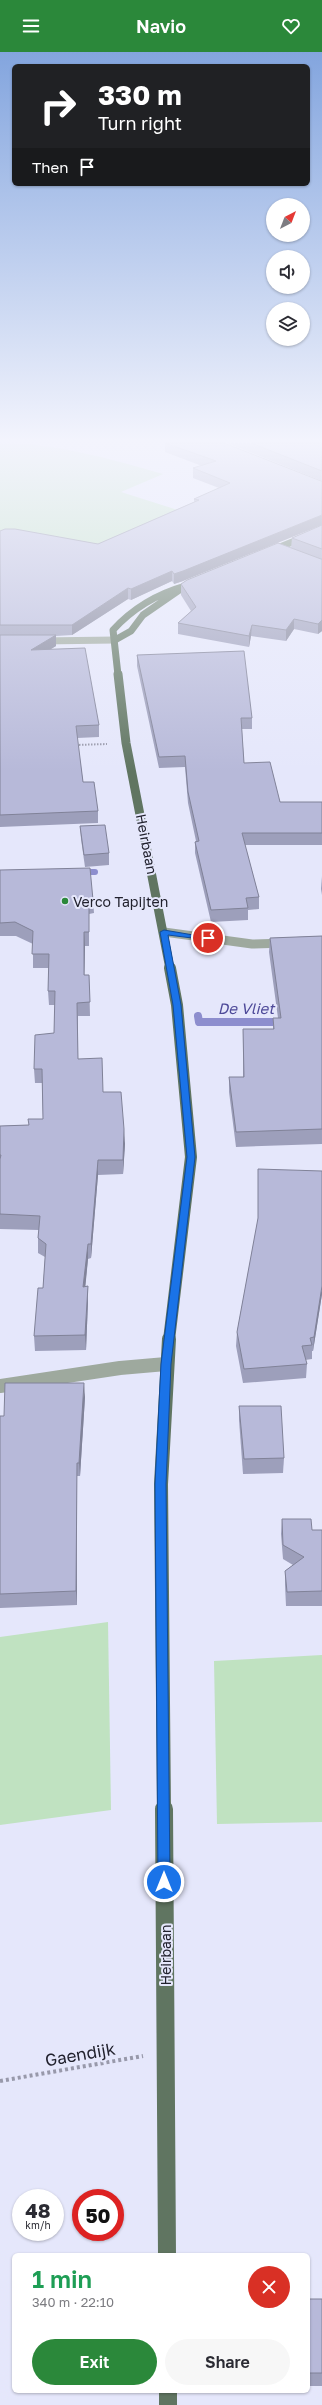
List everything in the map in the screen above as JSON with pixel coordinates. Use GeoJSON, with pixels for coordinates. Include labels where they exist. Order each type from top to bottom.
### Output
{"type":"FeatureCollection","features":[{"type":"Feature","properties":{"kind":"main road","name":"Heirbaan"},"geometry":{"type":"LineString","coordinates":[[115,640],[131,631],[143,615],[189,584],[150,600],[132,612],[113,630],[126,743],[177,1005],[191,1157],[166,1364],[161,1484],[167,2253]]}},
{"type":"Feature","properties":{"kind":"main road"},"geometry":{"type":"LineString","coordinates":[[168,2393],[168,2405]]}},
{"type":"Feature","properties":{"kind":"street"},"geometry":{"type":"LineString","coordinates":[[29,641],[88,639],[115,640]]}},
{"type":"Feature","properties":{"kind":"street"},"geometry":{"type":"LineString","coordinates":[[164,932],[252,944],[299,942]]}},
{"type":"Feature","properties":{"kind":"street"},"geometry":{"type":"LineString","coordinates":[[0,1386],[120,1368],[166,1364]]}},
{"type":"Feature","properties":{"kind":"path"},"geometry":{"type":"LineString","coordinates":[[71,745],[126,743]]}},
{"type":"Feature","properties":{"kind":"path","name":"Gaendijk"},"geometry":{"type":"LineString","coordinates":[[0,2081],[165,2053]]}},
{"type":"Feature","properties":{"kind":"green space"},"geometry":{"type":"Polygon","coordinates":[[[108,1622],[111,1810],[0,1825],[0,1637],[108,1622]]]}},
{"type":"Feature","properties":{"kind":"green space"},"geometry":{"type":"Polygon","coordinates":[[[322,1655],[322,1822],[217,1824],[214,1661],[322,1655]]]}},
{"type":"Feature","properties":{"kind":"building"},"geometry":{"type":"Polygon","coordinates":[[[0,553],[228,553],[183,571],[174,574],[172,571],[131,589],[128,588],[72,625],[0,625],[0,553]]]}},
{"type":"Feature","properties":{"kind":"building"},"geometry":{"type":"Polygon","coordinates":[[[254,553],[304,553],[322,559],[322,620],[318,624],[294,619],[286,630],[252,625],[249,636],[178,623],[196,607],[181,584],[187,580],[254,553]]]}},
{"type":"Feature","properties":{"kind":"building"},"geometry":{"type":"Polygon","coordinates":[[[0,635],[56,635],[31,650],[85,648],[99,725],[76,726],[83,782],[94,782],[98,811],[0,815],[0,635]]]}},
{"type":"Feature","properties":{"kind":"building"},"geometry":{"type":"Polygon","coordinates":[[[244,651],[252,718],[241,718],[244,763],[270,762],[280,802],[322,802],[322,833],[242,833],[259,897],[246,898],[248,908],[211,910],[195,842],[199,841],[188,792],[185,756],[159,757],[137,655],[244,651]]]}},
{"type":"Feature","properties":{"kind":"building"},"geometry":{"type":"Polygon","coordinates":[[[105,825],[109,853],[84,855],[80,826],[105,825]]]}},
{"type":"Feature","properties":{"kind":"building"},"geometry":{"type":"Polygon","coordinates":[[[90,868],[93,900],[89,900],[89,932],[84,932],[84,975],[89,975],[90,1002],[77,1003],[78,1059],[102,1058],[103,1092],[121,1092],[124,1129],[123,1160],[98,1160],[91,1244],[88,1244],[83,1287],[88,1286],[85,1335],[34,1336],[38,1288],[43,1288],[46,1244],[38,1238],[40,1216],[0,1214],[0,1126],[29,1125],[28,1119],[43,1119],[42,1069],[34,1069],[35,1035],[54,1033],[55,991],[48,991],[49,954],[32,954],[33,931],[15,922],[0,923],[0,870],[90,868]]]}},
{"type":"Feature","properties":{"kind":"building"},"geometry":{"type":"Polygon","coordinates":[[[322,936],[322,1129],[236,1132],[229,1077],[244,1077],[243,1029],[274,1029],[273,1018],[281,1018],[270,938],[322,936]]]}},
{"type":"Feature","properties":{"kind":"building"},"geometry":{"type":"Polygon","coordinates":[[[258,1169],[322,1171],[322,1286],[314,1337],[310,1338],[312,1345],[302,1346],[307,1364],[244,1369],[237,1332],[258,1218],[258,1169]]]}},
{"type":"Feature","properties":{"kind":"building"},"geometry":{"type":"Polygon","coordinates":[[[5,1383],[84,1383],[79,1463],[77,1463],[76,1591],[0,1594],[0,1416],[4,1416],[5,1383]]]}},
{"type":"Feature","properties":{"kind":"building"},"geometry":{"type":"Polygon","coordinates":[[[239,1406],[281,1406],[284,1458],[244,1459],[239,1406]]]}},
{"type":"Feature","properties":{"kind":"building"},"geometry":{"type":"Polygon","coordinates":[[[282,1519],[311,1519],[312,1530],[322,1530],[322,1591],[287,1592],[285,1571],[304,1557],[283,1545],[282,1519]]]}},
{"type":"Feature","properties":{"kind":"building"},"geometry":{"type":"Polygon","coordinates":[[[310,2299],[322,2299],[322,2373],[310,2373],[310,2299]]]}},
{"type":"Feature","properties":{"kind":"waterway"},"geometry":{"type":"LineString","coordinates":[[80,872],[95,872]]}},
{"type":"Feature","properties":{"kind":"waterway","name":"De Vliet"},"geometry":{"type":"LineString","coordinates":[[198,1016],[199,1022],[283,1022]]}},
{"type":"Feature","properties":{"kind":"place","name":"Verco Tapijten"},"geometry":{"type":"Point","coordinates":[65,901]}},
{"type":"Feature","properties":{"kind":"route"},"geometry":{"type":"LineString","coordinates":[[164,1882],[161,1484],[166,1364],[188,1192],[191,1157],[177,1005],[164,932],[208,938]]}}]}
